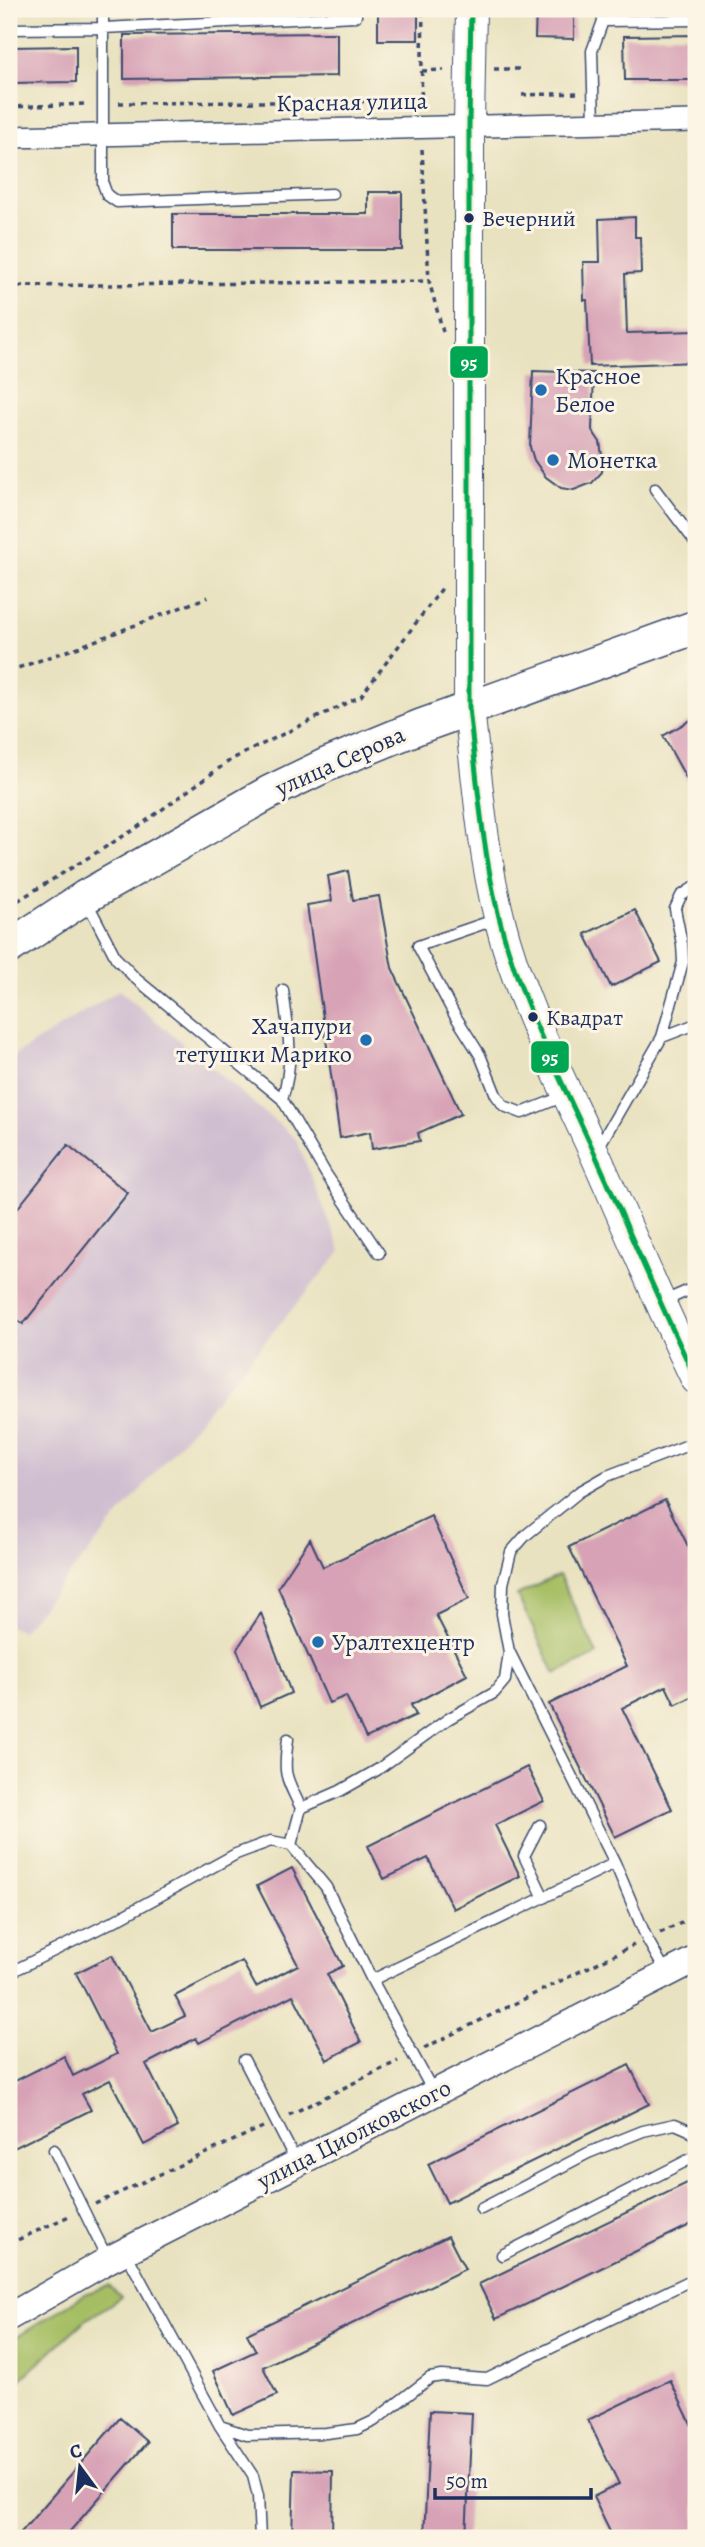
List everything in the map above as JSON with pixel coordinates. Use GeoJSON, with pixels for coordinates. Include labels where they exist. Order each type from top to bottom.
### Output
{"type":"FeatureCollection","features":[{"type":"Feature","properties":{"kind":"main road"},"geometry":{"type":"LineString","coordinates":[[471,9],[469,708],[478,791],[500,918],[528,1009],[595,1153],[659,1303],[696,1379]]}},
{"type":"Feature","properties":{"kind":"main road","name":"улица Серова"},"geometry":{"type":"LineString","coordinates":[[9,947],[85,897],[270,792],[378,743],[696,627]]}},
{"type":"Feature","properties":{"kind":"street","name":"Красная улица"},"geometry":{"type":"LineString","coordinates":[[9,137],[696,121]]}},
{"type":"Feature","properties":{"kind":"street","name":"улица Циолковского"},"geometry":{"type":"LineString","coordinates":[[10,2315],[116,2256],[696,1959]]}},
{"type":"Feature","properties":{"kind":"lane"},"geometry":{"type":"LineString","coordinates":[[103,9],[101,134],[103,184],[107,195],[117,202],[332,194]]}},
{"type":"Feature","properties":{"kind":"lane"},"geometry":{"type":"LineString","coordinates":[[9,29],[103,28],[356,16],[356,9]]}},
{"type":"Feature","properties":{"kind":"lane"},"geometry":{"type":"LineString","coordinates":[[594,122],[592,51],[603,15],[696,20]]}},
{"type":"Feature","properties":{"kind":"lane"},"geometry":{"type":"LineString","coordinates":[[655,489],[696,543]]}},
{"type":"Feature","properties":{"kind":"lane"},"geometry":{"type":"LineString","coordinates":[[595,1153],[662,1037],[683,962],[675,909],[681,896],[696,886]]}},
{"type":"Feature","properties":{"kind":"lane"},"geometry":{"type":"LineString","coordinates":[[85,897],[116,958],[135,978],[282,1099],[326,1174],[379,1253]]}},
{"type":"Feature","properties":{"kind":"lane"},"geometry":{"type":"LineString","coordinates":[[500,918],[418,946],[454,1014],[471,1039],[496,1095],[504,1106],[522,1113],[568,1095]]}},
{"type":"Feature","properties":{"kind":"lane"},"geometry":{"type":"LineString","coordinates":[[282,1099],[288,1082],[291,1049],[283,990]]}},
{"type":"Feature","properties":{"kind":"lane"},"geometry":{"type":"LineString","coordinates":[[662,1037],[696,1024]]}},
{"type":"Feature","properties":{"kind":"lane"},"geometry":{"type":"LineString","coordinates":[[659,1303],[696,1287]]}},
{"type":"Feature","properties":{"kind":"lane"},"geometry":{"type":"LineString","coordinates":[[667,1974],[647,1939],[615,1863],[509,1652],[502,1614],[503,1584],[511,1552],[526,1535],[589,1486],[607,1476],[696,1442]]}},
{"type":"Feature","properties":{"kind":"lane"},"geometry":{"type":"LineString","coordinates":[[301,1808],[340,1791],[377,1770],[448,1719],[494,1693],[505,1680],[509,1652]]}},
{"type":"Feature","properties":{"kind":"lane"},"geometry":{"type":"LineString","coordinates":[[288,1739],[284,1768],[301,1808],[291,1845]]}},
{"type":"Feature","properties":{"kind":"lane"},"geometry":{"type":"LineString","coordinates":[[540,1825],[524,1856],[544,1898]]}},
{"type":"Feature","properties":{"kind":"lane"},"geometry":{"type":"LineString","coordinates":[[9,1973],[114,1921],[236,1854],[271,1841],[291,1845],[326,1887],[372,1980],[434,2093]]}},
{"type":"Feature","properties":{"kind":"lane"},"geometry":{"type":"LineString","coordinates":[[372,1980],[615,1863]]}},
{"type":"Feature","properties":{"kind":"lane"},"geometry":{"type":"LineString","coordinates":[[244,2060],[297,2163]]}},
{"type":"Feature","properties":{"kind":"lane"},"geometry":{"type":"LineString","coordinates":[[481,2209],[588,2153],[643,2131],[675,2124],[689,2130],[696,2137]]}},
{"type":"Feature","properties":{"kind":"lane"},"geometry":{"type":"LineString","coordinates":[[54,2150],[83,2210],[116,2256],[257,2486],[260,2538]]}},
{"type":"Feature","properties":{"kind":"lane"},"geometry":{"type":"LineString","coordinates":[[502,2255],[696,2156]]}},
{"type":"Feature","properties":{"kind":"lane"},"geometry":{"type":"LineString","coordinates":[[220,2426],[247,2435],[326,2434],[357,2429],[385,2414],[430,2378],[442,2376],[487,2379],[687,2282]]}},
{"type":"Feature","properties":{"kind":"path"},"geometry":{"type":"LineString","coordinates":[[423,9],[421,128],[429,281],[444,337]]}},
{"type":"Feature","properties":{"kind":"path"},"geometry":{"type":"LineString","coordinates":[[523,95],[593,93]]}},
{"type":"Feature","properties":{"kind":"path"},"geometry":{"type":"LineString","coordinates":[[9,107],[102,103],[421,101]]}},
{"type":"Feature","properties":{"kind":"path"},"geometry":{"type":"LineString","coordinates":[[9,291],[22,286],[429,281]]}},
{"type":"Feature","properties":{"kind":"path"},"geometry":{"type":"LineString","coordinates":[[9,906],[135,829],[232,759],[361,696],[446,582]]}},
{"type":"Feature","properties":{"kind":"path"},"geometry":{"type":"LineString","coordinates":[[9,671],[208,597]]}},
{"type":"Feature","properties":{"kind":"path"},"geometry":{"type":"LineString","coordinates":[[9,2244],[276,2122],[696,1916]]}},
{"type":"Feature","properties":{"kind":"shaded area"},"geometry":{"type":"Polygon","coordinates":[[[119,990],[296,1139],[341,1251],[22,1631],[9,1626],[9,1059],[119,990]]]}},
{"type":"Feature","properties":{"kind":"green space"},"geometry":{"type":"Polygon","coordinates":[[[559,1575],[597,1654],[555,1674],[517,1595],[559,1575]]]}},
{"type":"Feature","properties":{"kind":"green space"},"geometry":{"type":"Polygon","coordinates":[[[109,2286],[121,2297],[83,2322],[9,2390],[9,2342],[87,2293],[109,2286]]]}},
{"type":"Feature","properties":{"kind":"building"},"geometry":{"type":"Polygon","coordinates":[[[378,9],[418,9],[418,40],[378,40],[378,9]]]}},
{"type":"Feature","properties":{"kind":"building"},"geometry":{"type":"Polygon","coordinates":[[[536,9],[574,9],[574,39],[535,38],[536,9]]]}},
{"type":"Feature","properties":{"kind":"building"},"geometry":{"type":"Polygon","coordinates":[[[337,33],[337,76],[124,79],[124,35],[337,33]]]}},
{"type":"Feature","properties":{"kind":"building"},"geometry":{"type":"Polygon","coordinates":[[[696,35],[696,80],[625,80],[624,36],[696,35]]]}},
{"type":"Feature","properties":{"kind":"building"},"geometry":{"type":"Polygon","coordinates":[[[76,46],[76,82],[9,83],[9,47],[76,46]]]}},
{"type":"Feature","properties":{"kind":"building"},"geometry":{"type":"Polygon","coordinates":[[[368,192],[402,192],[402,250],[173,250],[173,214],[368,214],[368,192]]]}},
{"type":"Feature","properties":{"kind":"building"},"geometry":{"type":"Polygon","coordinates":[[[635,217],[635,237],[640,237],[641,273],[625,274],[627,333],[696,331],[696,362],[590,366],[583,262],[600,262],[599,219],[635,217]]]}},
{"type":"Feature","properties":{"kind":"building"},"geometry":{"type":"Polygon","coordinates":[[[533,371],[594,373],[592,430],[600,442],[603,462],[602,472],[592,483],[574,490],[561,488],[546,477],[534,460],[530,447],[533,371]]]}},
{"type":"Feature","properties":{"kind":"building"},"geometry":{"type":"Polygon","coordinates":[[[696,717],[696,796],[663,736],[696,717]]]}},
{"type":"Feature","properties":{"kind":"building"},"geometry":{"type":"Polygon","coordinates":[[[348,871],[353,900],[379,896],[392,968],[461,1114],[418,1133],[420,1141],[372,1149],[370,1132],[340,1138],[307,905],[332,901],[328,876],[348,871]]]}},
{"type":"Feature","properties":{"kind":"building"},"geometry":{"type":"Polygon","coordinates":[[[635,910],[661,962],[611,987],[585,934],[635,910]]]}},
{"type":"Feature","properties":{"kind":"building"},"geometry":{"type":"Polygon","coordinates":[[[68,1145],[128,1193],[23,1324],[9,1313],[9,1219],[68,1145]]]}},
{"type":"Feature","properties":{"kind":"building"},"geometry":{"type":"Polygon","coordinates":[[[665,1500],[696,1562],[696,1695],[675,1705],[666,1686],[622,1708],[672,1809],[615,1837],[549,1704],[627,1666],[569,1547],[665,1500]]]}},
{"type":"Feature","properties":{"kind":"building"},"geometry":{"type":"Polygon","coordinates":[[[431,1516],[469,1599],[436,1615],[467,1675],[411,1705],[416,1715],[366,1738],[346,1696],[329,1703],[278,1587],[310,1539],[323,1567],[431,1516]]]}},
{"type":"Feature","properties":{"kind":"building"},"geometry":{"type":"Polygon","coordinates":[[[261,1613],[291,1693],[260,1707],[237,1649],[261,1613]]]}},
{"type":"Feature","properties":{"kind":"building"},"geometry":{"type":"Polygon","coordinates":[[[527,1767],[544,1801],[495,1825],[520,1876],[453,1909],[428,1858],[384,1879],[368,1846],[527,1767]]]}},
{"type":"Feature","properties":{"kind":"building"},"geometry":{"type":"Polygon","coordinates":[[[292,1868],[343,1966],[327,1974],[361,2042],[327,2060],[293,1995],[199,2043],[196,2038],[146,2064],[178,2127],[144,2145],[110,2080],[82,2094],[91,2110],[14,2148],[9,2137],[9,2084],[64,2056],[73,2076],[117,2054],[76,1973],[112,1955],[152,2032],[185,2016],[175,1996],[242,1961],[256,1987],[298,1965],[257,1886],[292,1868]]]}},
{"type":"Feature","properties":{"kind":"building"},"geometry":{"type":"Polygon","coordinates":[[[629,2065],[649,2104],[447,2203],[428,2164],[629,2065]]]}},
{"type":"Feature","properties":{"kind":"building"},"geometry":{"type":"Polygon","coordinates":[[[689,2182],[696,2198],[696,2222],[496,2319],[479,2284],[689,2182]]]}},
{"type":"Feature","properties":{"kind":"building"},"geometry":{"type":"Polygon","coordinates":[[[448,2236],[465,2269],[263,2367],[277,2395],[233,2415],[213,2371],[256,2351],[247,2334],[448,2236]]]}},
{"type":"Feature","properties":{"kind":"building"},"geometry":{"type":"Polygon","coordinates":[[[670,2380],[696,2434],[696,2538],[613,2538],[593,2497],[619,2484],[588,2420],[670,2380]]]}},
{"type":"Feature","properties":{"kind":"building"},"geometry":{"type":"Polygon","coordinates":[[[430,2411],[472,2413],[466,2538],[424,2538],[430,2411]]]}},
{"type":"Feature","properties":{"kind":"building"},"geometry":{"type":"Polygon","coordinates":[[[120,2418],[148,2442],[64,2538],[16,2538],[120,2418]]]}},
{"type":"Feature","properties":{"kind":"building"},"geometry":{"type":"Polygon","coordinates":[[[294,2470],[333,2471],[332,2538],[292,2538],[294,2470]]]}},
{"type":"Feature","properties":{"kind":"transit line","name":"95"},"geometry":{"type":"LineString","coordinates":[[471,9],[469,708],[488,866],[499,917],[529,1008],[696,1379]]}},
{"type":"Feature","properties":{"kind":"place","name":"Вечерний"},"geometry":{"type":"Point","coordinates":[469,218]}},
{"type":"Feature","properties":{"kind":"place","name":"Красное Белое"},"geometry":{"type":"Point","coordinates":[541,390]}},
{"type":"Feature","properties":{"kind":"place","name":"Монетка"},"geometry":{"type":"Point","coordinates":[553,460]}},
{"type":"Feature","properties":{"kind":"place","name":"Квадрат"},"geometry":{"type":"Point","coordinates":[533,1017]}},
{"type":"Feature","properties":{"kind":"place","name":"Хачапури тетушки Марико"},"geometry":{"type":"Point","coordinates":[366,1040]}},
{"type":"Feature","properties":{"kind":"place","name":"Уралтехцентр"},"geometry":{"type":"Point","coordinates":[318,1642]}}]}
